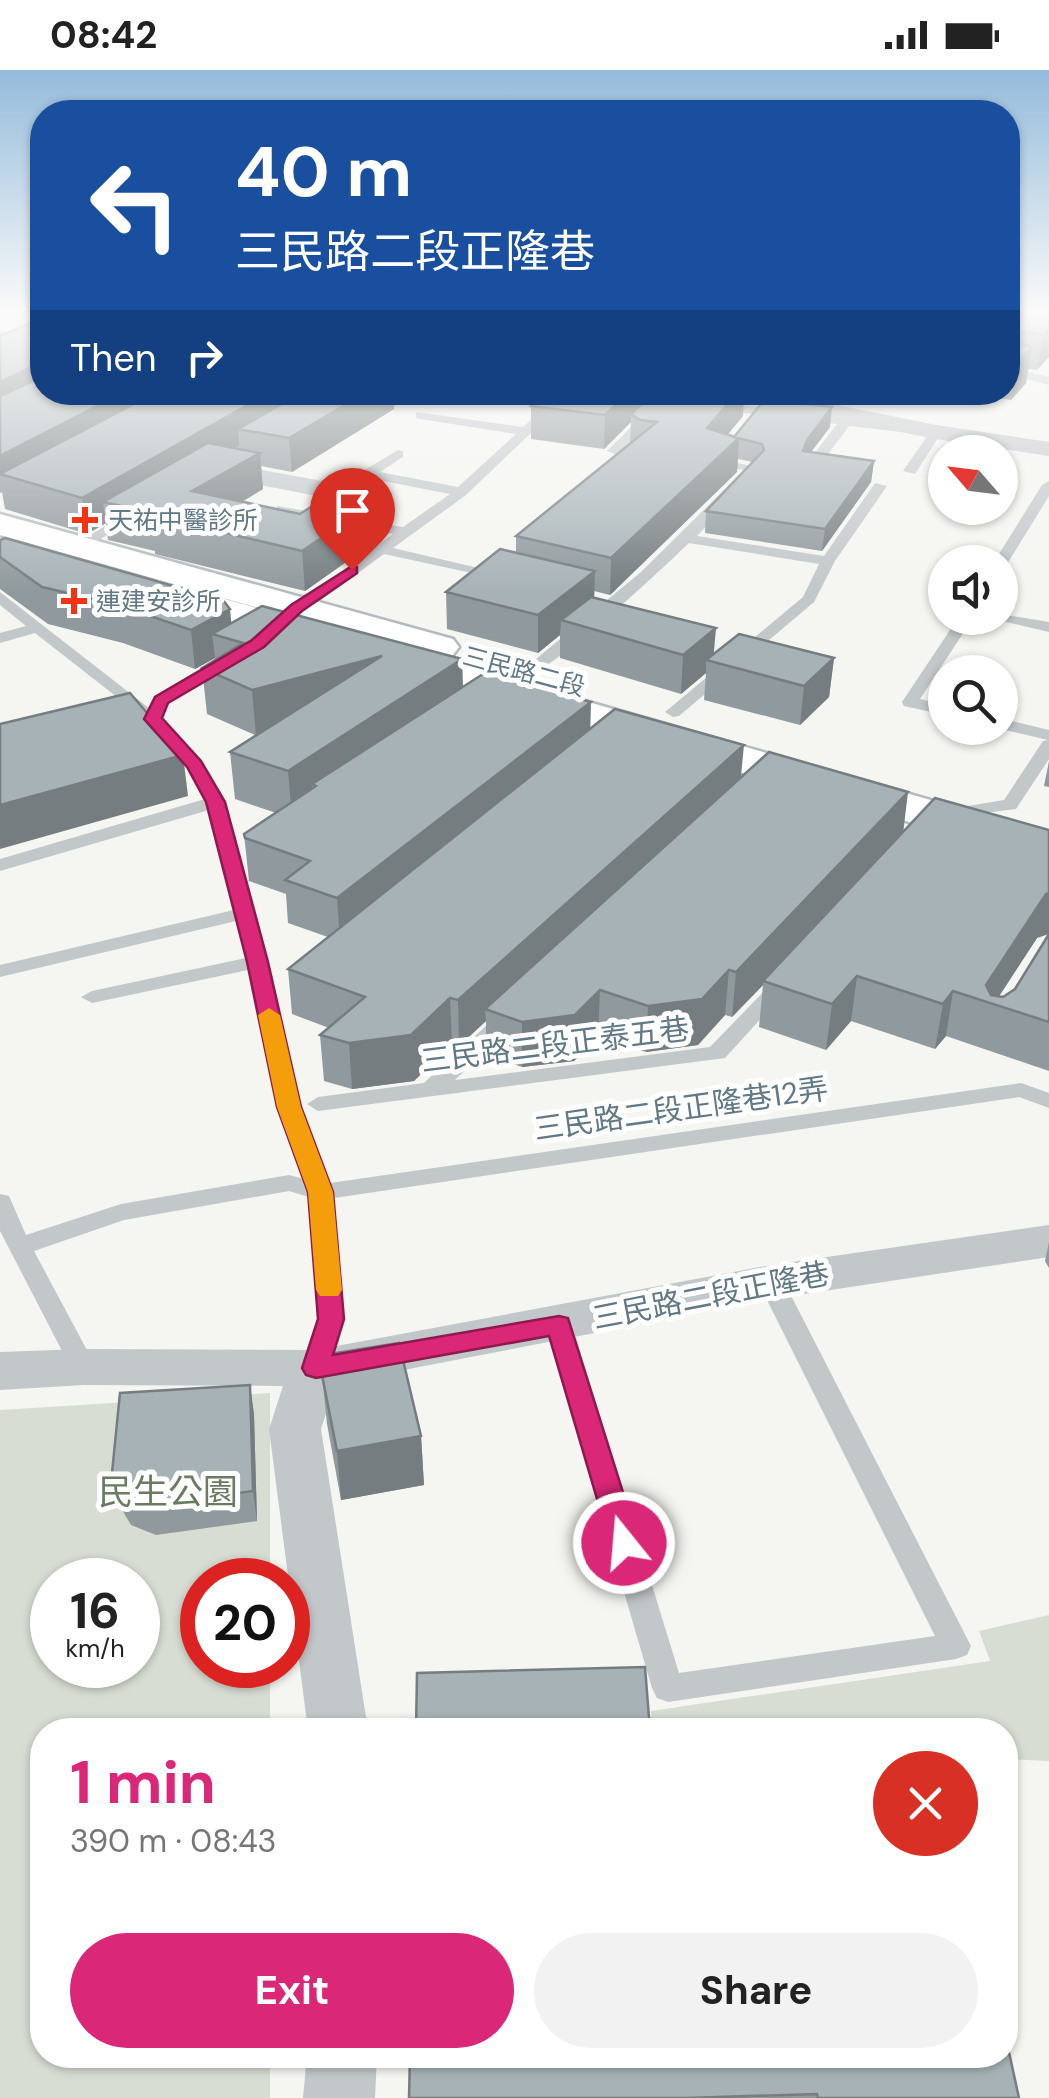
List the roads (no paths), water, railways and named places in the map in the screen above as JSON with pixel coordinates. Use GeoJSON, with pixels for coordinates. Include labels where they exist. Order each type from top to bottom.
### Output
{"type":"FeatureCollection","features":[{"type":"Feature","properties":{"kind":"street"},"geometry":{"type":"LineString","coordinates":[[801,405],[936,432],[1049,449]]}},
{"type":"Feature","properties":{"kind":"street"},"geometry":{"type":"LineString","coordinates":[[214,469],[322,489]]}},
{"type":"Feature","properties":{"kind":"street","name":"三民路二段"},"geometry":{"type":"LineString","coordinates":[[0,524],[78,547],[269,632]]}},
{"type":"Feature","properties":{"kind":"street","name":"三民路二段"},"geometry":{"type":"LineString","coordinates":[[0,547],[269,632],[501,689],[673,712],[1029,811]]}},
{"type":"Feature","properties":{"kind":"street","name":"三民路二段"},"geometry":{"type":"LineString","coordinates":[[501,689],[615,735],[925,827],[1049,849]]}},
{"type":"Feature","properties":{"kind":"street","name":"三民路二段正隆巷"},"geometry":{"type":"LineString","coordinates":[[0,1371],[83,1367],[316,1368],[771,1282],[1049,1241]]}},
{"type":"Feature","properties":{"kind":"street"},"geometry":{"type":"LineString","coordinates":[[316,1368],[295,1429],[336,1718]]}},
{"type":"Feature","properties":{"kind":"street"},"geometry":{"type":"LineString","coordinates":[[340,2098],[341,2068]]}},
{"type":"Feature","properties":{"kind":"lane"},"geometry":{"type":"LineString","coordinates":[[143,722],[161,700],[269,632],[461,492],[555,405]]}},
{"type":"Feature","properties":{"kind":"lane"},"geometry":{"type":"LineString","coordinates":[[601,479],[630,455],[614,451],[660,405]]}},
{"type":"Feature","properties":{"kind":"lane"},"geometry":{"type":"LineString","coordinates":[[709,405],[936,432],[910,471]]}},
{"type":"Feature","properties":{"kind":"lane"},"geometry":{"type":"LineString","coordinates":[[748,424],[758,412]]}},
{"type":"Feature","properties":{"kind":"lane"},"geometry":{"type":"LineString","coordinates":[[420,415],[527,432]]}},
{"type":"Feature","properties":{"kind":"lane"},"geometry":{"type":"LineString","coordinates":[[815,462],[845,422]]}},
{"type":"Feature","properties":{"kind":"lane"},"geometry":{"type":"LineString","coordinates":[[398,454],[368,474],[461,492]]}},
{"type":"Feature","properties":{"kind":"lane"},"geometry":{"type":"LineString","coordinates":[[501,689],[614,604],[709,518],[753,468],[721,456]]}},
{"type":"Feature","properties":{"kind":"lane"},"geometry":{"type":"LineString","coordinates":[[1012,545],[1049,484]]}},
{"type":"Feature","properties":{"kind":"lane"},"geometry":{"type":"LineString","coordinates":[[673,712],[809,600],[828,561],[880,486]]}},
{"type":"Feature","properties":{"kind":"lane"},"geometry":{"type":"LineString","coordinates":[[78,547],[146,508]]}},
{"type":"Feature","properties":{"kind":"lane"},"geometry":{"type":"LineString","coordinates":[[282,509],[404,532]]}},
{"type":"Feature","properties":{"kind":"lane"},"geometry":{"type":"LineString","coordinates":[[684,538],[828,561]]}},
{"type":"Feature","properties":{"kind":"lane"},"geometry":{"type":"LineString","coordinates":[[384,550],[523,583]]}},
{"type":"Feature","properties":{"kind":"lane"},"geometry":{"type":"LineString","coordinates":[[487,574],[501,562]]}},
{"type":"Feature","properties":{"kind":"lane"},"geometry":{"type":"LineString","coordinates":[[0,597],[194,765],[216,802],[257,962],[276,1008],[289,1107],[320,1192],[331,1319],[316,1368]]}},
{"type":"Feature","properties":{"kind":"lane"},"geometry":{"type":"LineString","coordinates":[[596,600],[614,604]]}},
{"type":"Feature","properties":{"kind":"lane"},"geometry":{"type":"LineString","coordinates":[[1018,622],[1049,627]]}},
{"type":"Feature","properties":{"kind":"lane"},"geometry":{"type":"LineString","coordinates":[[0,638],[38,627]]}},
{"type":"Feature","properties":{"kind":"lane"},"geometry":{"type":"LineString","coordinates":[[928,675],[910,702],[928,706]]}},
{"type":"Feature","properties":{"kind":"lane"},"geometry":{"type":"LineString","coordinates":[[1018,727],[1049,735]]}},
{"type":"Feature","properties":{"kind":"lane"},"geometry":{"type":"LineString","coordinates":[[925,827],[1029,811],[1049,745]]}},
{"type":"Feature","properties":{"kind":"lane"},"geometry":{"type":"LineString","coordinates":[[0,865],[216,802]]}},
{"type":"Feature","properties":{"kind":"lane"},"geometry":{"type":"LineString","coordinates":[[0,971],[245,913]]}},
{"type":"Feature","properties":{"kind":"lane"},"geometry":{"type":"LineString","coordinates":[[92,997],[257,962]]}},
{"type":"Feature","properties":{"kind":"lane","name":"三民路二段正泰五巷"},"geometry":{"type":"LineString","coordinates":[[318,1104],[718,1054],[796,968]]}},
{"type":"Feature","properties":{"kind":"lane"},"geometry":{"type":"LineString","coordinates":[[428,1092],[528,998]]}},
{"type":"Feature","properties":{"kind":"lane","name":"三民路二段正隆巷12弄"},"geometry":{"type":"LineString","coordinates":[[19,1246],[120,1212],[289,1183],[320,1192],[1022,1090],[1049,1101]]}},
{"type":"Feature","properties":{"kind":"lane"},"geometry":{"type":"LineString","coordinates":[[0,1202],[83,1367]]}},
{"type":"Feature","properties":{"kind":"lane"},"geometry":{"type":"LineString","coordinates":[[559,1325],[668,1688],[956,1646],[771,1282]]}},
{"type":"Feature","properties":{"kind":"place","name":"天祐中醫診所"},"geometry":{"type":"Point","coordinates":[85,520]}},
{"type":"Feature","properties":{"kind":"place","name":"連建安診所"},"geometry":{"type":"Point","coordinates":[74,601]}},
{"type":"Feature","properties":{"kind":"park label","name":"民生公園"},"geometry":{"type":"Point","coordinates":[168,1492]}}]}
